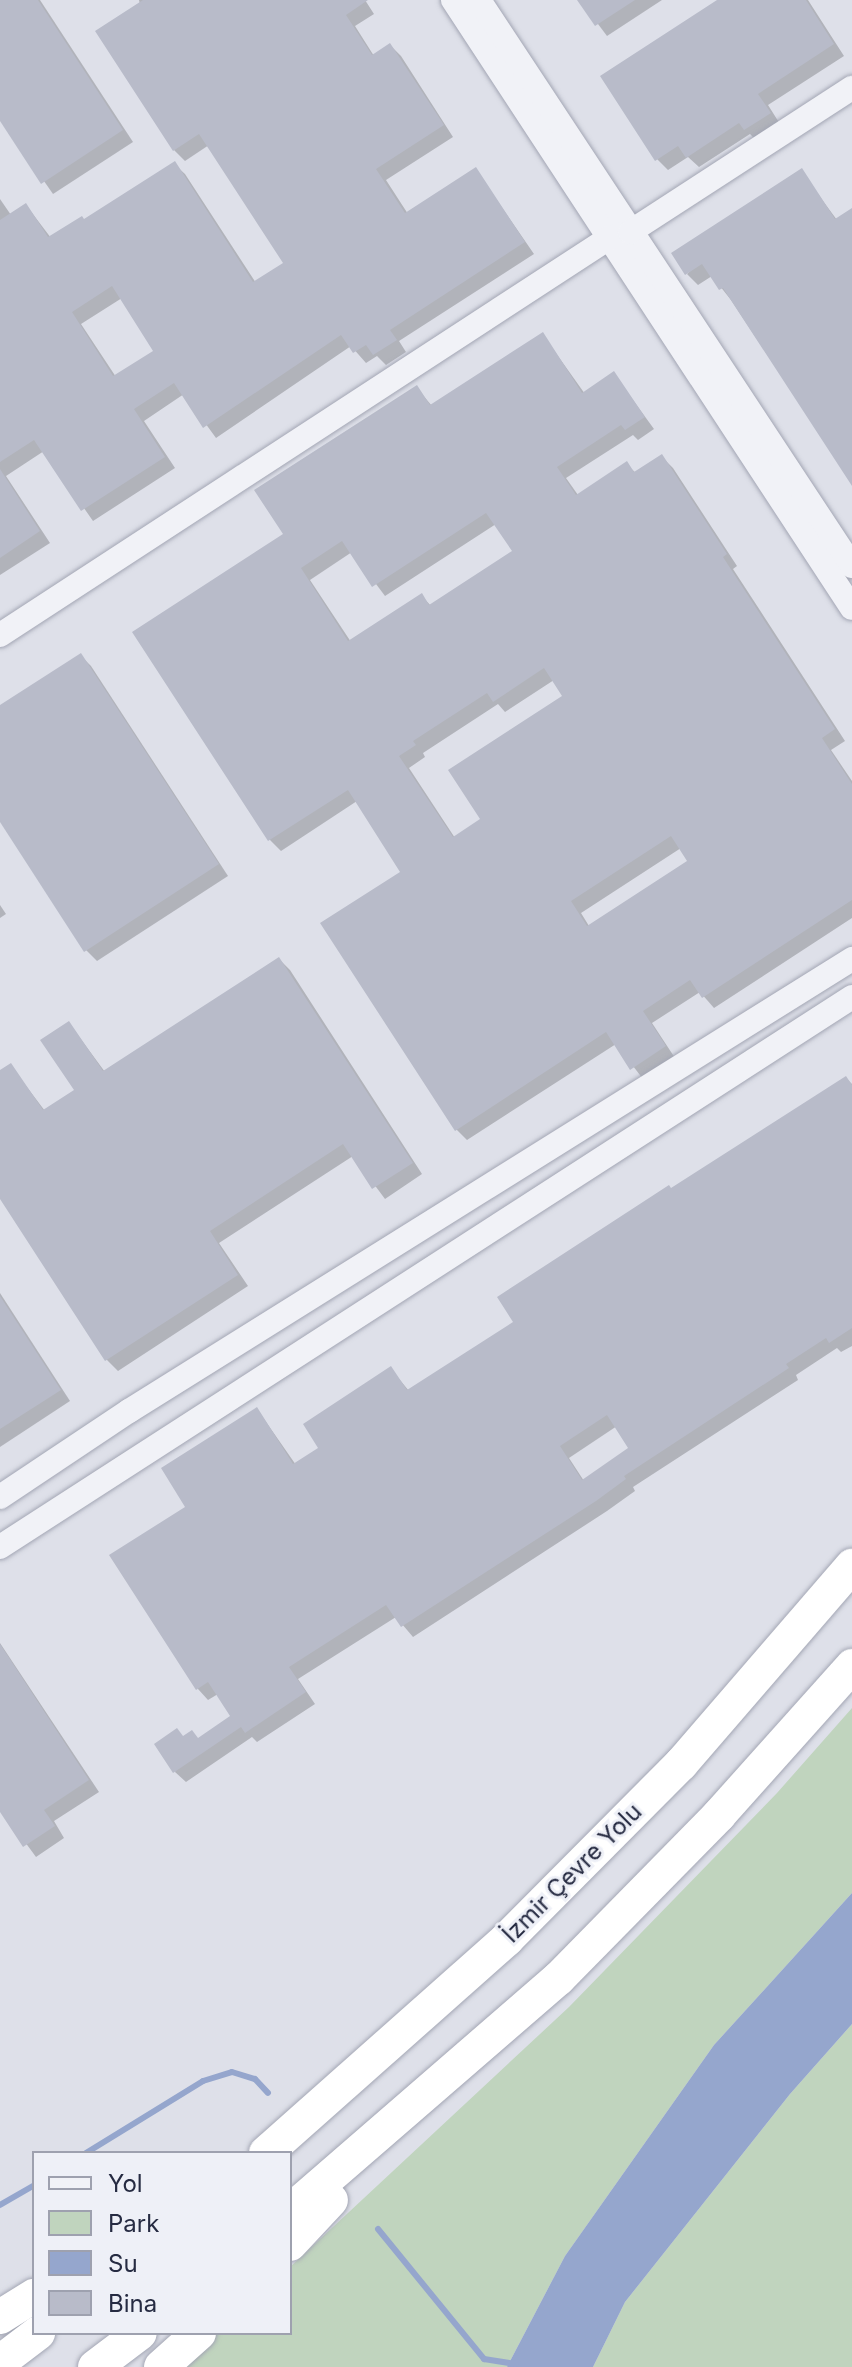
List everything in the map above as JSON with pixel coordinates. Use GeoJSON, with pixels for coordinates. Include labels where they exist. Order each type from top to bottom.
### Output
{"type":"FeatureCollection","features":[{"type":"Feature","properties":{"kind":"highway","name":"İzmir Çevre Yolu"},"geometry":{"type":"LineString","coordinates":[[269,2148],[518,1928],[681,1764],[852,1566]]}},
{"type":"Feature","properties":{"kind":"highway"},"geometry":{"type":"LineString","coordinates":[[292,2209],[559,1978],[719,1815],[852,1666]]}},
{"type":"Feature","properties":{"kind":"highway"},"geometry":{"type":"LineString","coordinates":[[292,2242],[468,2057]]}},
{"type":"Feature","properties":{"kind":"highway"},"geometry":{"type":"LineString","coordinates":[[0,2317],[32,2297]]}},
{"type":"Feature","properties":{"kind":"highway"},"geometry":{"type":"LineString","coordinates":[[0,2362],[35,2335]]}},
{"type":"Feature","properties":{"kind":"highway"},"geometry":{"type":"LineString","coordinates":[[95,2367],[137,2335]]}},
{"type":"Feature","properties":{"kind":"highway"},"geometry":{"type":"LineString","coordinates":[[161,2367],[197,2335]]}},
{"type":"Feature","properties":{"kind":"street"},"geometry":{"type":"LineString","coordinates":[[453,0],[852,566]]}},
{"type":"Feature","properties":{"kind":"street"},"geometry":{"type":"LineString","coordinates":[[479,0],[619,235],[852,608]]}},
{"type":"Feature","properties":{"kind":"street"},"geometry":{"type":"LineString","coordinates":[[0,635],[852,88]]}},
{"type":"Feature","properties":{"kind":"street"},"geometry":{"type":"LineString","coordinates":[[0,1497],[129,1411],[852,959]]}},
{"type":"Feature","properties":{"kind":"street"},"geometry":{"type":"LineString","coordinates":[[0,1547],[852,997]]}},
{"type":"Feature","properties":{"kind":"green space"},"geometry":{"type":"Polygon","coordinates":[[[852,1708],[852,1893],[714,2045],[565,2256],[507,2367],[179,2367],[213,2335],[292,2335],[292,2265],[569,2007],[777,1793],[852,1708]]]}},
{"type":"Feature","properties":{"kind":"green space"},"geometry":{"type":"Polygon","coordinates":[[[852,2024],[852,2367],[593,2367],[625,2302],[790,2094],[852,2024]]]}},
{"type":"Feature","properties":{"kind":"water"},"geometry":{"type":"Polygon","coordinates":[[[852,1893],[852,2024],[790,2094],[625,2302],[593,2367],[507,2367],[565,2256],[714,2045],[852,1893]]]}},
{"type":"Feature","properties":{"kind":"building"},"geometry":{"type":"Polygon","coordinates":[[[0,0],[38,0],[123,130],[41,184],[0,121],[0,0]]]}},
{"type":"Feature","properties":{"kind":"building"},"geometry":{"type":"Polygon","coordinates":[[[143,0],[368,0],[346,15],[372,55],[390,43],[444,125],[376,169],[405,213],[476,167],[525,242],[390,330],[397,340],[373,355],[366,345],[353,353],[341,335],[203,428],[174,383],[134,409],[165,457],[81,511],[34,440],[0,462],[0,220],[26,203],[48,237],[82,216],[84,219],[175,161],[253,282],[283,263],[199,134],[173,151],[95,31],[143,0]],[[112,286],[72,312],[113,376],[153,351],[112,286]]]}},
{"type":"Feature","properties":{"kind":"building"},"geometry":{"type":"Polygon","coordinates":[[[577,0],[635,0],[595,26],[577,0]]]}},
{"type":"Feature","properties":{"kind":"building"},"geometry":{"type":"Polygon","coordinates":[[[717,0],[806,0],[834,44],[758,94],[771,113],[744,130],[739,123],[686,158],[678,146],[655,161],[600,76],[717,0]]]}},
{"type":"Feature","properties":{"kind":"building"},"geometry":{"type":"Polygon","coordinates":[[[802,168],[835,219],[852,208],[852,486],[723,288],[719,290],[702,264],[685,275],[671,253],[802,168]]]}},
{"type":"Feature","properties":{"kind":"building"},"geometry":{"type":"Polygon","coordinates":[[[543,332],[582,393],[614,371],[645,417],[625,430],[621,425],[557,467],[576,495],[627,461],[634,472],[662,454],[727,554],[723,557],[835,729],[822,738],[852,784],[852,900],[702,998],[690,980],[643,1011],[666,1046],[630,1070],[606,1032],[455,1131],[320,923],[400,872],[348,790],[268,841],[132,632],[283,534],[254,490],[417,385],[430,405],[543,332]],[[486,513],[372,587],[342,541],[301,568],[348,641],[422,593],[429,605],[512,551],[486,513]],[[544,668],[493,702],[487,693],[413,741],[416,745],[399,756],[453,837],[480,819],[448,770],[562,696],[544,668]],[[671,836],[571,901],[587,926],[687,861],[671,836]]]}},
{"type":"Feature","properties":{"kind":"building"},"geometry":{"type":"Polygon","coordinates":[[[0,469],[40,531],[0,558],[0,469]]]}},
{"type":"Feature","properties":{"kind":"building"},"geometry":{"type":"Polygon","coordinates":[[[81,653],[219,864],[84,952],[0,822],[0,705],[81,653]]]}},
{"type":"Feature","properties":{"kind":"building"},"geometry":{"type":"Polygon","coordinates":[[[279,957],[413,1163],[372,1189],[343,1144],[210,1231],[238,1275],[105,1361],[0,1199],[0,1070],[11,1063],[43,1110],[74,1090],[40,1040],[69,1021],[103,1071],[279,957]]]}},
{"type":"Feature","properties":{"kind":"building"},"geometry":{"type":"Polygon","coordinates":[[[846,1076],[852,1085],[852,1328],[829,1343],[826,1338],[786,1364],[789,1368],[624,1476],[626,1479],[596,1501],[401,1627],[386,1605],[289,1667],[306,1692],[245,1733],[241,1727],[173,1773],[154,1744],[177,1728],[183,1736],[192,1730],[198,1738],[230,1716],[208,1682],[196,1690],[109,1555],[185,1507],[161,1468],[257,1407],[293,1464],[318,1448],[303,1424],[391,1366],[407,1390],[513,1322],[497,1297],[669,1185],[671,1188],[846,1076]],[[607,1415],[560,1446],[582,1480],[628,1448],[607,1415]]]}},
{"type":"Feature","properties":{"kind":"building"},"geometry":{"type":"Polygon","coordinates":[[[0,1296],[61,1390],[0,1429],[0,1296]]]}},
{"type":"Feature","properties":{"kind":"building"},"geometry":{"type":"Polygon","coordinates":[[[0,1644],[89,1780],[44,1810],[55,1826],[23,1847],[0,1812],[0,1644]]]}},
{"type":"Feature","properties":{"kind":"waterway"},"geometry":{"type":"LineString","coordinates":[[89,2151],[203,2081],[232,2072],[255,2079],[268,2093]]}},
{"type":"Feature","properties":{"kind":"waterway"},"geometry":{"type":"LineString","coordinates":[[0,2205],[32,2186]]}},
{"type":"Feature","properties":{"kind":"waterway"},"geometry":{"type":"LineString","coordinates":[[378,2229],[484,2359],[516,2364]]}}]}
